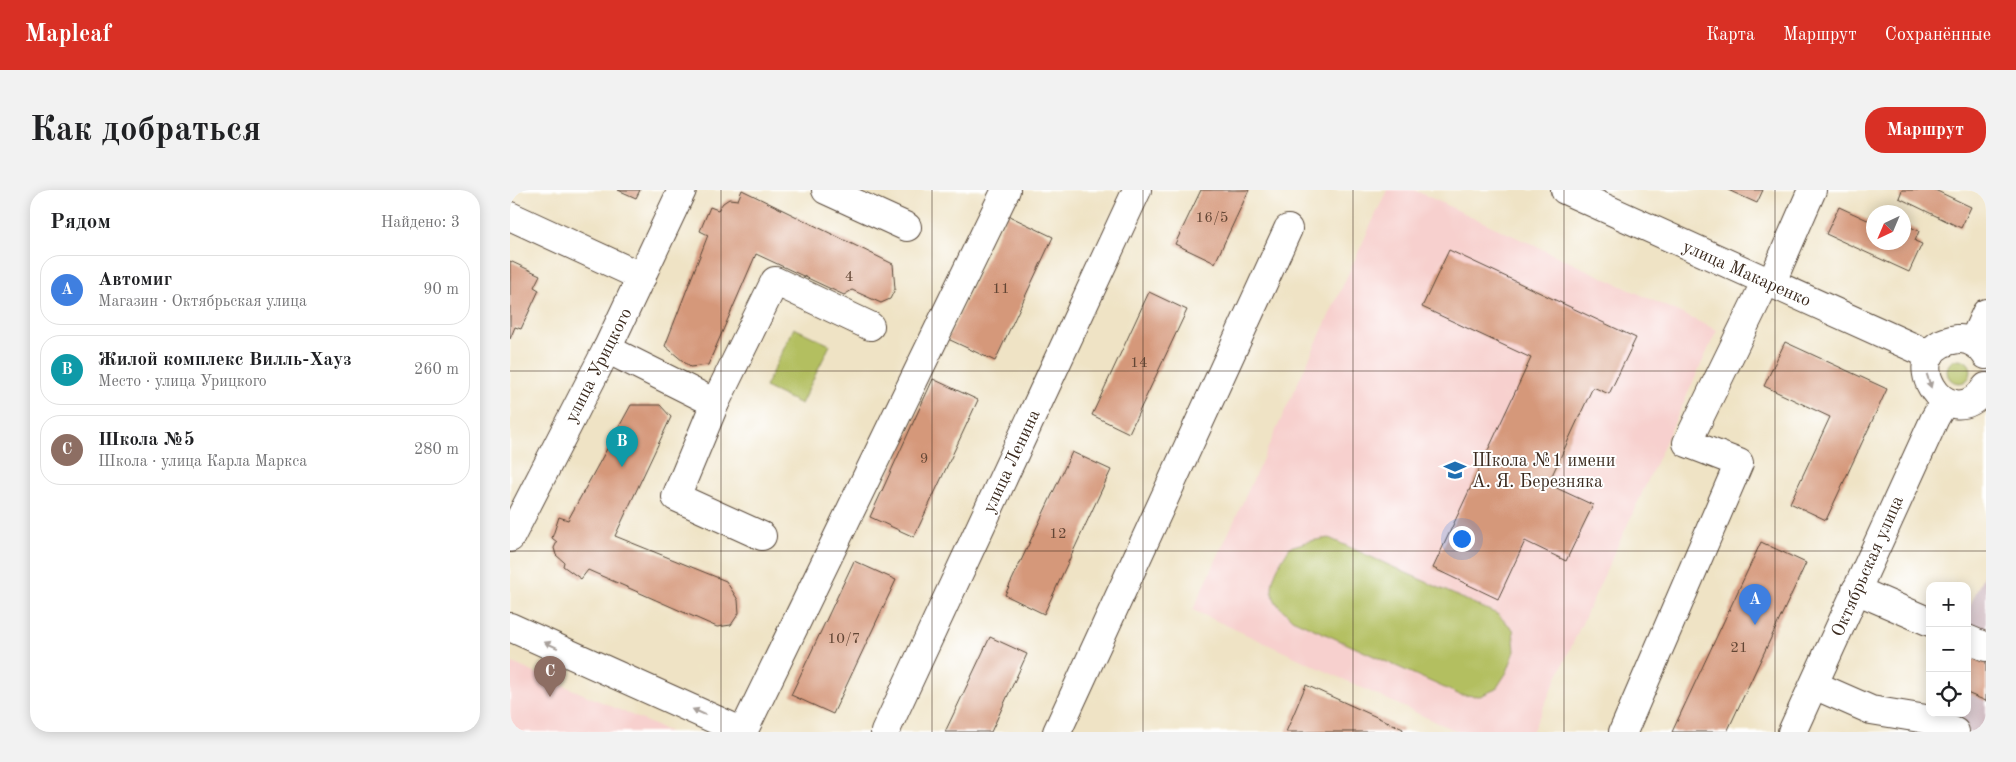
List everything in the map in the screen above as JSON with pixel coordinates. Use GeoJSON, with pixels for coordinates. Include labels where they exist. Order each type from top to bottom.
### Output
{"type":"FeatureCollection","features":[{"type":"Feature","properties":{"kind":"street","name":"улица Урицкого"},"geometry":{"type":"LineString","coordinates":[[510,538],[606,349],[682,190]]}},
{"type":"Feature","properties":{"kind":"street"},"geometry":{"type":"LineString","coordinates":[[826,190],[907,228]]}},
{"type":"Feature","properties":{"kind":"street"},"geometry":{"type":"LineString","coordinates":[[510,627],[743,732],[1006,190]]}},
{"type":"Feature","properties":{"kind":"street","name":"улица Ленина"},"geometry":{"type":"LineString","coordinates":[[885,732],[1136,190]]}},
{"type":"Feature","properties":{"kind":"street"},"geometry":{"type":"LineString","coordinates":[[1623,732],[1739,463],[1687,443],[1769,283],[1812,190]]}},
{"type":"Feature","properties":{"kind":"street","name":"улица Макаренко"},"geometry":{"type":"LineString","coordinates":[[1580,193],[1769,283],[1930,355]]}},
{"type":"Feature","properties":{"kind":"street"},"geometry":{"type":"LineString","coordinates":[[510,216],[642,276]]}},
{"type":"Feature","properties":{"kind":"street"},"geometry":{"type":"LineString","coordinates":[[1057,732],[1288,229]]}},
{"type":"Feature","properties":{"kind":"street"},"geometry":{"type":"LineString","coordinates":[[762,536],[676,497],[715,403],[775,281],[870,326]]}},
{"type":"Feature","properties":{"kind":"street"},"geometry":{"type":"LineString","coordinates":[[1986,313],[1980,349],[1961,339],[1949,340],[1938,346],[1930,355],[1926,368],[1927,381],[1934,393],[1945,401],[1958,404],[1970,402],[1981,395],[1986,388]]}},
{"type":"Feature","properties":{"kind":"street"},"geometry":{"type":"LineString","coordinates":[[606,349],[715,403]]}},
{"type":"Feature","properties":{"kind":"street","name":"Октябрьская улица"},"geometry":{"type":"LineString","coordinates":[[1792,732],[1935,418],[1945,401]]}},
{"type":"Feature","properties":{"kind":"street"},"geometry":{"type":"LineString","coordinates":[[1856,590],[1926,620]]}},
{"type":"Feature","properties":{"kind":"street"},"geometry":{"type":"LineString","coordinates":[[1971,641],[1986,647]]}},
{"type":"Feature","properties":{"kind":"street"},"geometry":{"type":"LineString","coordinates":[[1814,685],[1871,710],[1926,719],[1955,732]]}},
{"type":"Feature","properties":{"kind":"shaded area","name":"Школа №1 имени А. Я. Березняка"},"geometry":{"type":"Polygon","coordinates":[[[1387,190],[1414,190],[1717,330],[1532,732],[1458,732],[1193,610],[1387,190]]]}},
{"type":"Feature","properties":{"kind":"shaded area"},"geometry":{"type":"Polygon","coordinates":[[[1986,569],[1986,732],[1917,732],[1926,711],[1926,717],[1971,717],[1971,604],[1986,569]]]}},
{"type":"Feature","properties":{"kind":"shaded area"},"geometry":{"type":"Polygon","coordinates":[[[510,662],[670,732],[510,732],[510,662]]]}},
{"type":"Feature","properties":{"kind":"green space"},"geometry":{"type":"Polygon","coordinates":[[[794,328],[830,345],[801,404],[765,387],[794,328]]]}},
{"type":"Feature","properties":{"kind":"green space"},"geometry":{"type":"Polygon","coordinates":[[[1959,359],[1968,362],[1971,371],[1968,380],[1959,383],[1950,380],[1947,371],[1950,362],[1959,359]]]}},
{"type":"Feature","properties":{"kind":"green space"},"geometry":{"type":"Polygon","coordinates":[[[1329,538],[1497,614],[1513,629],[1515,651],[1507,672],[1496,689],[1480,696],[1460,695],[1292,619],[1278,605],[1274,598],[1272,590],[1278,567],[1290,547],[1329,538]]]}},
{"type":"Feature","properties":{"kind":"building"},"geometry":{"type":"Polygon","coordinates":[[[618,190],[640,190],[636,198],[618,190]]]}},
{"type":"Feature","properties":{"kind":"building"},"geometry":{"type":"Polygon","coordinates":[[[742,190],[893,264],[895,289],[890,299],[881,303],[852,290],[844,295],[756,254],[708,365],[690,367],[665,346],[708,235],[700,231],[710,207],[718,210],[729,199],[738,200],[742,190]]]}},
{"type":"Feature","properties":{"kind":"building"},"geometry":{"type":"Polygon","coordinates":[[[1201,190],[1249,190],[1215,263],[1175,244],[1201,190]]]}},
{"type":"Feature","properties":{"kind":"building"},"geometry":{"type":"Polygon","coordinates":[[[1728,190],[1763,190],[1757,203],[1728,190]]]}},
{"type":"Feature","properties":{"kind":"building"},"geometry":{"type":"Polygon","coordinates":[[[1902,190],[1935,190],[1971,207],[1961,228],[1899,198],[1902,190]]]}},
{"type":"Feature","properties":{"kind":"building"},"geometry":{"type":"Polygon","coordinates":[[[1839,207],[1866,219],[1866,250],[1911,250],[1911,227],[1919,231],[1915,241],[1922,244],[1909,272],[1826,234],[1839,207]]]}},
{"type":"Feature","properties":{"kind":"building"},"geometry":{"type":"Polygon","coordinates":[[[1007,215],[1053,237],[995,361],[948,339],[1007,215]]]}},
{"type":"Feature","properties":{"kind":"building"},"geometry":{"type":"Polygon","coordinates":[[[1449,250],[1636,338],[1609,394],[1593,387],[1548,484],[1593,505],[1566,561],[1525,541],[1498,599],[1433,568],[1531,358],[1422,307],[1449,250]]]}},
{"type":"Feature","properties":{"kind":"building"},"geometry":{"type":"Polygon","coordinates":[[[510,261],[540,275],[534,287],[539,290],[521,329],[515,327],[510,339],[510,261]]]}},
{"type":"Feature","properties":{"kind":"building"},"geometry":{"type":"Polygon","coordinates":[[[1149,292],[1187,310],[1129,433],[1092,415],[1149,292]]]}},
{"type":"Feature","properties":{"kind":"building"},"geometry":{"type":"Polygon","coordinates":[[[1785,342],[1887,389],[1826,520],[1790,503],[1830,417],[1764,386],[1785,342]]]}},
{"type":"Feature","properties":{"kind":"building"},"geometry":{"type":"Polygon","coordinates":[[[933,379],[978,400],[914,537],[870,517],[933,379]]]}},
{"type":"Feature","properties":{"kind":"building"},"geometry":{"type":"Polygon","coordinates":[[[631,405],[660,405],[671,417],[615,536],[726,581],[738,600],[739,613],[731,625],[717,627],[588,570],[581,579],[563,566],[564,562],[556,555],[554,548],[557,542],[552,538],[559,517],[568,520],[631,405]]]}},
{"type":"Feature","properties":{"kind":"building"},"geometry":{"type":"Polygon","coordinates":[[[1072,452],[1111,470],[1044,614],[1005,595],[1072,452]]]}},
{"type":"Feature","properties":{"kind":"building"},"geometry":{"type":"Polygon","coordinates":[[[1761,542],[1806,563],[1727,732],[1672,732],[1761,542]]]}},
{"type":"Feature","properties":{"kind":"building"},"geometry":{"type":"Polygon","coordinates":[[[854,561],[896,580],[833,714],[791,695],[854,561]]]}},
{"type":"Feature","properties":{"kind":"building"},"geometry":{"type":"Polygon","coordinates":[[[990,637],[1027,654],[991,732],[945,732],[990,637]]]}},
{"type":"Feature","properties":{"kind":"building"},"geometry":{"type":"Polygon","coordinates":[[[1971,654],[1986,661],[1986,701],[1971,695],[1971,654]]]}},
{"type":"Feature","properties":{"kind":"building"},"geometry":{"type":"Polygon","coordinates":[[[1306,685],[1403,729],[1402,732],[1286,732],[1306,685]]]}},
{"type":"Feature","properties":{"kind":"place","name":"Жилой комплекс Вилль-Хауз"},"geometry":{"type":"Point","coordinates":[622,467]}},
{"type":"Feature","properties":{"kind":"place","name":"Школа №1 имени А. Я. Березняка"},"geometry":{"type":"Point","coordinates":[1455,470]}},
{"type":"Feature","properties":{"kind":"place","name":"Автомиг"},"geometry":{"type":"Point","coordinates":[1755,625]}},
{"type":"Feature","properties":{"kind":"place","name":"Школа №5"},"geometry":{"type":"Point","coordinates":[550,697]}}]}
